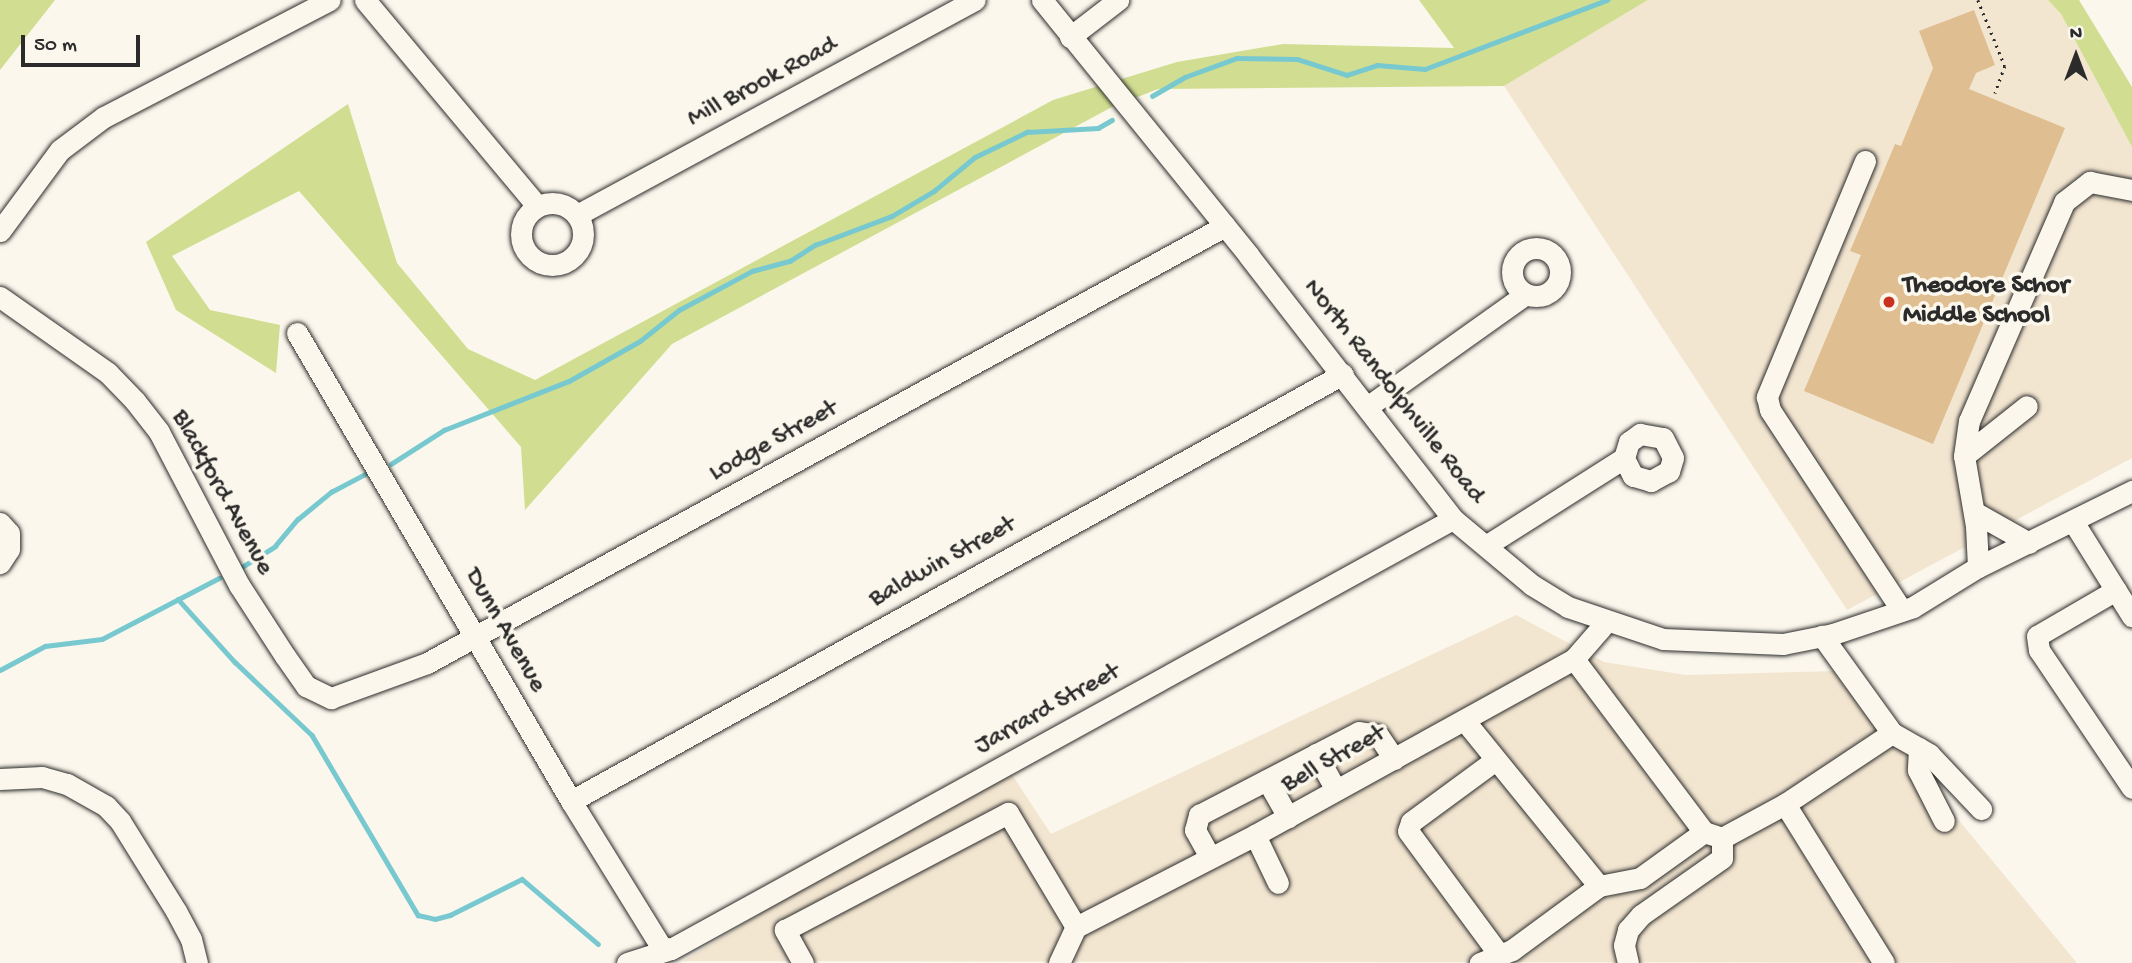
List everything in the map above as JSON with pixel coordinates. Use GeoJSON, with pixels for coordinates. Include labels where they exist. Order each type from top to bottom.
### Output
{"type":"FeatureCollection","features":[{"type":"Feature","properties":{"kind":"street"},"geometry":{"type":"LineString","coordinates":[[0,231],[60,150],[104,117],[330,0]]}},
{"type":"Feature","properties":{"kind":"street"},"geometry":{"type":"LineString","coordinates":[[365,0],[537,206]]}},
{"type":"Feature","properties":{"kind":"street","name":"Mill Brook Road"},"geometry":{"type":"LineString","coordinates":[[577,215],[975,0]]}},
{"type":"Feature","properties":{"kind":"street","name":"North Randolphville Road"},"geometry":{"type":"LineString","coordinates":[[1042,0],[1343,374],[1453,519],[1532,585],[1568,607],[1663,639],[1783,644],[1822,636],[1902,611],[1978,567],[2074,523],[2132,491]]}},
{"type":"Feature","properties":{"kind":"street"},"geometry":{"type":"LineString","coordinates":[[1070,37],[1118,0]]}},
{"type":"Feature","properties":{"kind":"street"},"geometry":{"type":"LineString","coordinates":[[1865,161],[1767,397],[1770,410],[1902,611]]}},
{"type":"Feature","properties":{"kind":"street"},"geometry":{"type":"LineString","coordinates":[[1978,567],[1974,512],[1964,456],[1969,421],[2064,202],[2090,182],[2132,190]]}},
{"type":"Feature","properties":{"kind":"street"},"geometry":{"type":"LineString","coordinates":[[558,203],[577,215],[584,232],[579,251],[564,263],[544,264],[528,254],[521,233],[528,213],[537,206],[558,203]]}},
{"type":"Feature","properties":{"kind":"street","name":"Lodge Street"},"geometry":{"type":"LineString","coordinates":[[344,695],[427,663],[474,638],[1225,226]]}},
{"type":"Feature","properties":{"kind":"street"},"geometry":{"type":"LineString","coordinates":[[1367,407],[1526,294]]}},
{"type":"Feature","properties":{"kind":"street","name":"Blackford Avenue"},"geometry":{"type":"LineString","coordinates":[[0,297],[108,373],[135,401],[159,432],[239,585],[306,686],[315,694],[344,695]]}},
{"type":"Feature","properties":{"kind":"street","name":"Dunn Avenue"},"geometry":{"type":"LineString","coordinates":[[298,332],[571,801],[661,947],[671,949]]}},
{"type":"Feature","properties":{"kind":"street","name":"Baldwin Street"},"geometry":{"type":"LineString","coordinates":[[571,801],[1343,374]]}},
{"type":"Feature","properties":{"kind":"street"},"geometry":{"type":"LineString","coordinates":[[1964,456],[2027,406]]}},
{"type":"Feature","properties":{"kind":"street"},"geometry":{"type":"LineString","coordinates":[[1487,545],[1624,458]]}},
{"type":"Feature","properties":{"kind":"street"},"geometry":{"type":"LineString","coordinates":[[1974,512],[2029,543]]}},
{"type":"Feature","properties":{"kind":"street","name":"Jarrard Street"},"geometry":{"type":"LineString","coordinates":[[627,963],[671,949],[1453,519]]}},
{"type":"Feature","properties":{"kind":"street"},"geometry":{"type":"LineString","coordinates":[[0,523],[9,533],[9,549],[0,563]]}},
{"type":"Feature","properties":{"kind":"street"},"geometry":{"type":"LineString","coordinates":[[2074,523],[2132,616]]}},
{"type":"Feature","properties":{"kind":"street"},"geometry":{"type":"LineString","coordinates":[[2116,590],[2037,636],[2039,650],[2132,788]]}},
{"type":"Feature","properties":{"kind":"street","name":"Bell Street"},"geometry":{"type":"LineString","coordinates":[[1076,927],[1255,835],[1574,659],[1606,622]]}},
{"type":"Feature","properties":{"kind":"street"},"geometry":{"type":"LineString","coordinates":[[1822,636],[1892,733],[1919,748],[1982,809]]}},
{"type":"Feature","properties":{"kind":"street"},"geometry":{"type":"LineString","coordinates":[[1574,659],[1713,835],[1722,858],[1641,915],[1628,930],[1624,945],[1628,963]]}},
{"type":"Feature","properties":{"kind":"street"},"geometry":{"type":"LineString","coordinates":[[1464,720],[1494,761],[1599,886]]}},
{"type":"Feature","properties":{"kind":"street"},"geometry":{"type":"LineString","coordinates":[[1210,857],[1195,830],[1195,820],[1267,780],[1316,754],[1367,732],[1378,735],[1394,759]]}},
{"type":"Feature","properties":{"kind":"street"},"geometry":{"type":"LineString","coordinates":[[1494,761],[1411,822],[1408,831],[1490,959],[1599,886],[1640,878],[1713,835],[1785,804],[1892,733]]}},
{"type":"Feature","properties":{"kind":"street"},"geometry":{"type":"LineString","coordinates":[[1919,748],[1918,770],[1944,821]]}},
{"type":"Feature","properties":{"kind":"street"},"geometry":{"type":"LineString","coordinates":[[1316,754],[1336,790]]}},
{"type":"Feature","properties":{"kind":"street"},"geometry":{"type":"LineString","coordinates":[[0,779],[41,777],[67,784],[106,806],[120,821],[176,911],[191,939],[197,963]]}},
{"type":"Feature","properties":{"kind":"street"},"geometry":{"type":"LineString","coordinates":[[1267,780],[1288,817]]}},
{"type":"Feature","properties":{"kind":"street"},"geometry":{"type":"LineString","coordinates":[[1785,804],[1884,963]]}},
{"type":"Feature","properties":{"kind":"street"},"geometry":{"type":"LineString","coordinates":[[803,963],[786,934],[788,928],[1008,813],[1076,927],[1059,963]]}},
{"type":"Feature","properties":{"kind":"street"},"geometry":{"type":"LineString","coordinates":[[1255,835],[1278,883]]}},
{"type":"Feature","properties":{"kind":"path"},"geometry":{"type":"LineString","coordinates":[[1978,0],[2005,66],[1995,93]]}},
{"type":"Feature","properties":{"kind":"shaded area","name":"Theodore Schor Middle School"},"geometry":{"type":"Polygon","coordinates":[[[1648,0],[2048,0],[2061,14],[2132,147],[2132,458],[1847,610],[1504,86],[1648,0]]]}},
{"type":"Feature","properties":{"kind":"shaded area"},"geometry":{"type":"Polygon","coordinates":[[[1516,615],[1604,662],[1686,675],[1835,671],[2077,963],[683,961],[1005,764],[1051,834],[1516,615]]]}},
{"type":"Feature","properties":{"kind":"green space"},"geometry":{"type":"Polygon","coordinates":[[[0,0],[55,0],[0,70],[0,0]]]}},
{"type":"Feature","properties":{"kind":"green space"},"geometry":{"type":"Polygon","coordinates":[[[1419,0],[1648,0],[1504,86],[1158,89],[1112,107],[672,344],[525,510],[521,447],[299,191],[172,256],[210,310],[280,325],[276,373],[176,310],[146,242],[348,104],[397,263],[468,349],[535,380],[1053,100],[1177,62],[1283,44],[1454,48],[1419,0]]]}},
{"type":"Feature","properties":{"kind":"green space"},"geometry":{"type":"Polygon","coordinates":[[[2048,0],[2079,0],[2132,87],[2132,147],[2061,14],[2048,0]]]}},
{"type":"Feature","properties":{"kind":"building"},"geometry":{"type":"Polygon","coordinates":[[[1974,10],[1995,65],[1976,73],[1969,89],[2065,128],[1933,444],[1804,391],[1861,255],[1850,251],[1895,144],[1901,146],[1933,68],[1919,31],[1974,10]]]}},
{"type":"Feature","properties":{"kind":"waterway"},"geometry":{"type":"LineString","coordinates":[[1152,96],[1185,77],[1237,58],[1297,59],[1347,75],[1377,65],[1425,69],[1607,0]]}},
{"type":"Feature","properties":{"kind":"waterway"},"geometry":{"type":"LineString","coordinates":[[391,464],[444,430],[569,381],[640,341],[679,310],[752,271],[790,261],[815,245],[892,216],[934,191],[975,157],[1027,132],[1098,128],[1112,120]]}},
{"type":"Feature","properties":{"kind":"waterway"},"geometry":{"type":"LineString","coordinates":[[242,567],[275,546],[298,519],[331,492],[367,473]]}},
{"type":"Feature","properties":{"kind":"waterway"},"geometry":{"type":"LineString","coordinates":[[0,670],[45,646],[102,639],[219,578]]}},
{"type":"Feature","properties":{"kind":"waterway"},"geometry":{"type":"LineString","coordinates":[[178,599],[235,662],[312,735],[418,915],[435,919],[450,915],[522,879],[598,944]]}},
{"type":"Feature","properties":{"kind":"place","name":"Theodore Schor Middle School"},"geometry":{"type":"Point","coordinates":[1889,302]}}]}
